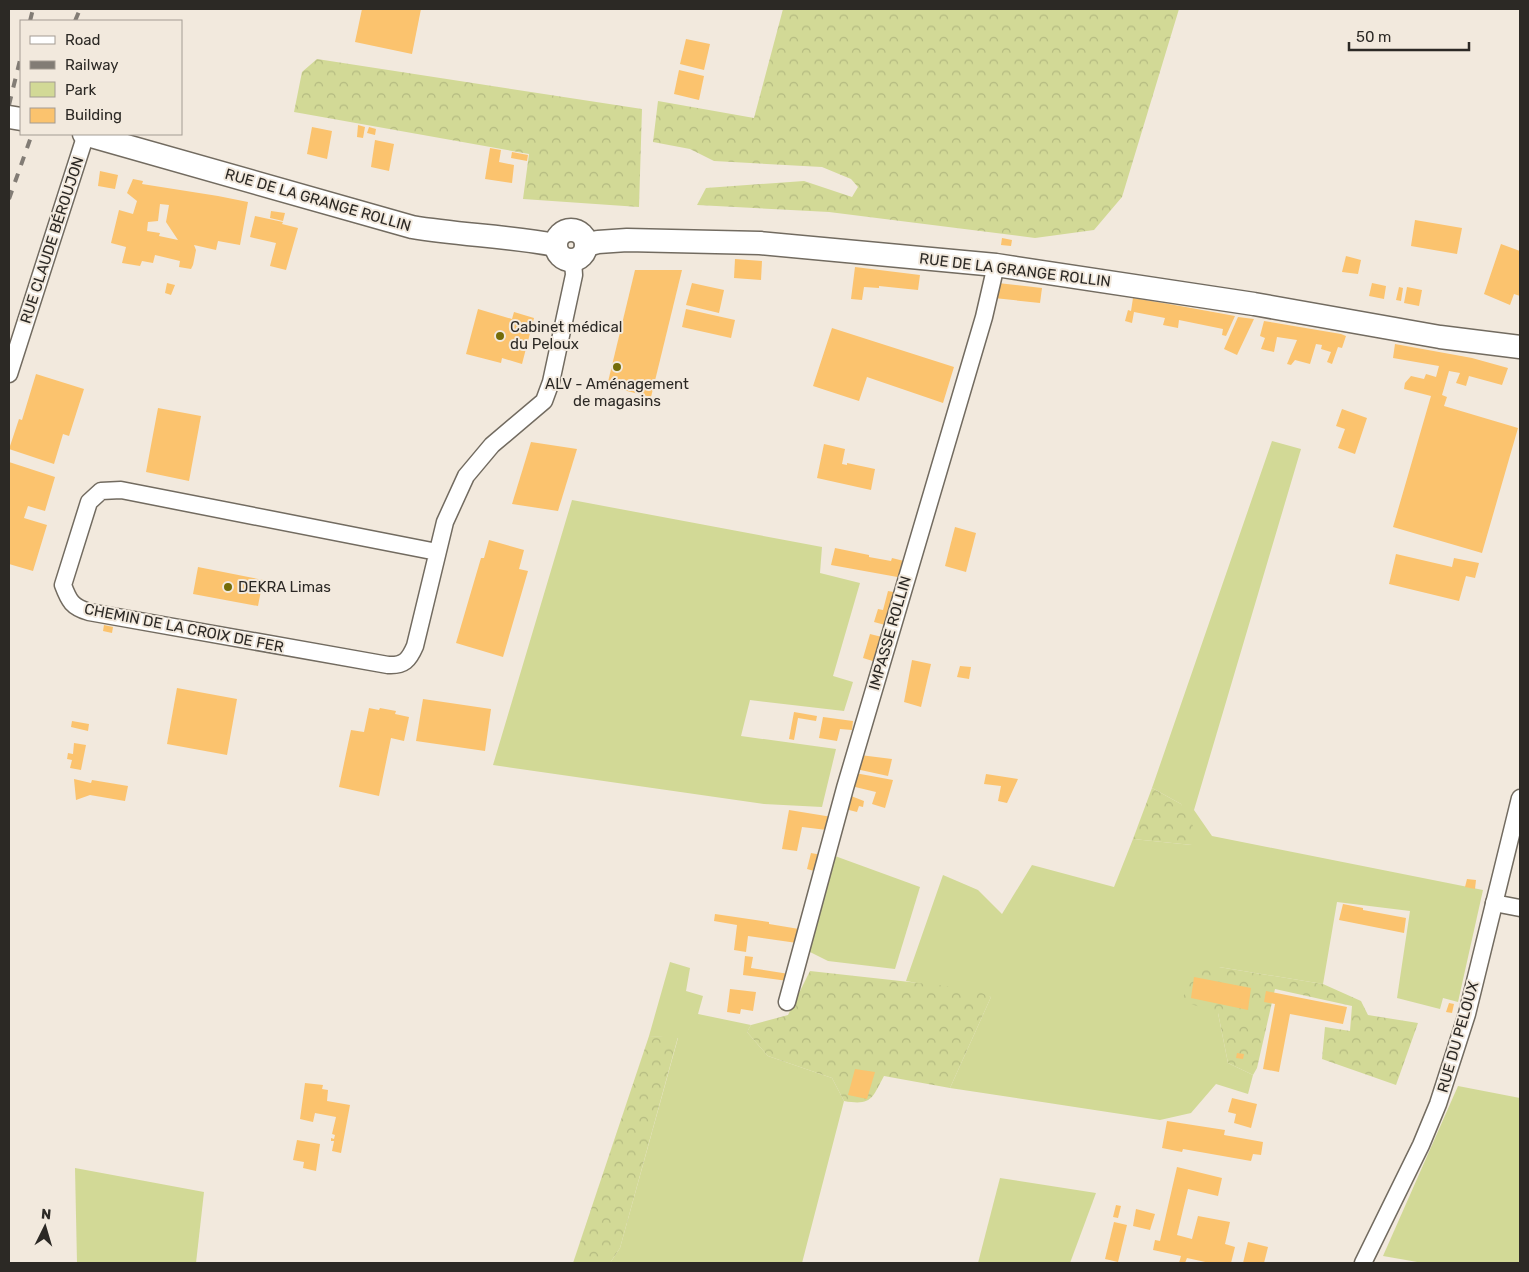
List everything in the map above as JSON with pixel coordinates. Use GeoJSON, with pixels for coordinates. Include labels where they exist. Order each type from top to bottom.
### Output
{"type":"FeatureCollection","features":[{"type":"Feature","properties":{"kind":"main road","name":"RUE DE LA GRANGE ROLLIN"},"geometry":{"type":"LineString","coordinates":[[89,135],[412,227],[445,232],[516,238],[555,245],[560,234],[570,230],[582,234],[580,253]]}},
{"type":"Feature","properties":{"kind":"main road","name":"RUE DE LA GRANGE ROLLIN"},"geometry":{"type":"LineString","coordinates":[[580,253],[598,242],[627,240],[760,243],[996,265],[1254,304],[1440,337],[1520,347]]}},
{"type":"Feature","properties":{"kind":"main road","name":"RUE DE LA GRANGE ROLLIN"},"geometry":{"type":"LineString","coordinates":[[1440,337],[1487,352],[1520,359]]}},
{"type":"Feature","properties":{"kind":"street","name":"RUE CLAUDE BÉROUJON"},"geometry":{"type":"LineString","coordinates":[[9,374],[85,135]]}},
{"type":"Feature","properties":{"kind":"street","name":"CHEMIN DE LA CROIX DE FER"},"geometry":{"type":"LineString","coordinates":[[437,552],[121,490],[101,491],[89,502],[63,585],[68,598],[77,608],[89,612],[399,666],[410,656],[415,646],[445,522],[466,476],[492,446],[544,401],[551,382],[580,253]]}},
{"type":"Feature","properties":{"kind":"street","name":"IMPASSE ROLLIN"},"geometry":{"type":"LineString","coordinates":[[787,1002],[845,788],[984,317],[996,265]]}},
{"type":"Feature","properties":{"kind":"street","name":"RUE DU PELOUX"},"geometry":{"type":"LineString","coordinates":[[1363,1263],[1421,1146],[1438,1104],[1467,1014],[1520,798]]}},
{"type":"Feature","properties":{"kind":"street"},"geometry":{"type":"LineString","coordinates":[[1494,903],[1520,908]]}},
{"type":"Feature","properties":{"kind":"green space"},"geometry":{"type":"Polygon","coordinates":[[[783,9],[1179,9],[1122,197],[1094,230],[1035,238],[829,212],[697,205],[706,188],[804,181],[852,197],[858,187],[851,179],[822,167],[714,161],[690,149],[653,142],[658,101],[754,118],[783,9]]]}},
{"type":"Feature","properties":{"kind":"green space"},"geometry":{"type":"Polygon","coordinates":[[[317,59],[642,109],[639,207],[523,199],[529,154],[294,112],[302,72],[317,59]]]}},
{"type":"Feature","properties":{"kind":"green space"},"geometry":{"type":"Polygon","coordinates":[[[1272,441],[1301,449],[1194,810],[1212,836],[1483,890],[1458,1002],[1443,998],[1440,1009],[1397,998],[1410,911],[1337,902],[1323,984],[1219,967],[1218,1013],[1228,1063],[1253,1075],[1248,1094],[1216,1084],[1191,1113],[1160,1120],[950,1088],[991,997],[906,981],[943,875],[978,890],[1002,914],[1032,865],[1114,887],[1133,839],[1192,845],[1181,804],[1152,788],[1272,441]]]}},
{"type":"Feature","properties":{"kind":"green space"},"geometry":{"type":"Polygon","coordinates":[[[572,500],[822,547],[820,573],[860,583],[833,676],[853,682],[844,711],[750,700],[741,736],[836,749],[822,807],[764,804],[493,765],[572,500]]]}},
{"type":"Feature","properties":{"kind":"green space"},"geometry":{"type":"Polygon","coordinates":[[[1152,788],[1181,804],[1198,835],[1192,845],[1133,839],[1152,788]]]}},
{"type":"Feature","properties":{"kind":"green space"},"geometry":{"type":"Polygon","coordinates":[[[835,856],[920,887],[895,969],[828,961],[806,950],[835,856]]]}},
{"type":"Feature","properties":{"kind":"green space"},"geometry":{"type":"Polygon","coordinates":[[[670,962],[690,968],[686,991],[703,996],[698,1014],[751,1025],[747,1032],[768,1056],[832,1078],[844,1101],[802,1263],[610,1263],[620,1248],[678,1038],[649,1036],[670,962]]]}},
{"type":"Feature","properties":{"kind":"green space"},"geometry":{"type":"Polygon","coordinates":[[[1219,967],[1323,984],[1361,1001],[1368,1015],[1418,1023],[1396,1085],[1322,1059],[1325,1027],[1350,1031],[1352,1006],[1275,989],[1257,1068],[1253,1075],[1228,1063],[1218,1013],[1182,1001],[1191,973],[1219,967]]]}},
{"type":"Feature","properties":{"kind":"green space"},"geometry":{"type":"Polygon","coordinates":[[[810,971],[973,989],[991,997],[950,1088],[884,1076],[870,1099],[860,1102],[844,1101],[832,1078],[768,1056],[747,1032],[751,1025],[788,1015],[810,971]]]}},
{"type":"Feature","properties":{"kind":"green space"},"geometry":{"type":"Polygon","coordinates":[[[649,1036],[678,1037],[620,1248],[610,1263],[573,1263],[649,1036]]]}},
{"type":"Feature","properties":{"kind":"green space"},"geometry":{"type":"Polygon","coordinates":[[[1458,1086],[1520,1098],[1520,1263],[1423,1263],[1383,1256],[1458,1086]]]}},
{"type":"Feature","properties":{"kind":"green space"},"geometry":{"type":"Polygon","coordinates":[[[75,1168],[204,1192],[196,1263],[77,1263],[75,1168]]]}},
{"type":"Feature","properties":{"kind":"green space"},"geometry":{"type":"Polygon","coordinates":[[[1000,1178],[1096,1193],[1070,1263],[978,1263],[1000,1178]]]}},
{"type":"Feature","properties":{"kind":"building"},"geometry":{"type":"Polygon","coordinates":[[[362,9],[421,9],[412,54],[355,42],[362,9]]]}},
{"type":"Feature","properties":{"kind":"building"},"geometry":{"type":"Polygon","coordinates":[[[686,39],[710,44],[704,70],[680,64],[686,39]]]}},
{"type":"Feature","properties":{"kind":"building"},"geometry":{"type":"Polygon","coordinates":[[[679,70],[704,76],[699,100],[674,94],[679,70]]]}},
{"type":"Feature","properties":{"kind":"building"},"geometry":{"type":"Polygon","coordinates":[[[358,125],[365,127],[363,138],[357,137],[358,125]]]}},
{"type":"Feature","properties":{"kind":"building"},"geometry":{"type":"Polygon","coordinates":[[[312,127],[332,131],[327,159],[307,154],[312,127]]]}},
{"type":"Feature","properties":{"kind":"building"},"geometry":{"type":"Polygon","coordinates":[[[369,127],[376,129],[375,135],[367,133],[369,127]]]}},
{"type":"Feature","properties":{"kind":"building"},"geometry":{"type":"Polygon","coordinates":[[[375,140],[394,144],[389,171],[371,167],[375,140]]]}},
{"type":"Feature","properties":{"kind":"building"},"geometry":{"type":"Polygon","coordinates":[[[490,148],[501,150],[499,162],[514,165],[512,183],[485,179],[490,148]]]}},
{"type":"Feature","properties":{"kind":"building"},"geometry":{"type":"Polygon","coordinates":[[[512,152],[528,155],[527,161],[511,158],[512,152]]]}},
{"type":"Feature","properties":{"kind":"building"},"geometry":{"type":"Polygon","coordinates":[[[100,171],[118,175],[115,189],[98,186],[100,171]]]}},
{"type":"Feature","properties":{"kind":"building"},"geometry":{"type":"Polygon","coordinates":[[[133,179],[143,181],[142,184],[248,202],[240,245],[218,241],[216,250],[194,245],[196,250],[191,269],[179,267],[180,261],[155,255],[153,263],[142,261],[140,266],[122,263],[126,247],[111,243],[119,210],[133,214],[137,201],[127,193],[133,179]],[[160,204],[158,221],[148,222],[147,231],[160,233],[159,236],[178,240],[166,222],[169,205],[160,204]]]}},
{"type":"Feature","properties":{"kind":"building"},"geometry":{"type":"Polygon","coordinates":[[[271,211],[285,213],[283,221],[270,218],[271,211]]]}},
{"type":"Feature","properties":{"kind":"building"},"geometry":{"type":"Polygon","coordinates":[[[255,216],[283,222],[282,224],[298,228],[286,270],[270,266],[276,243],[250,237],[255,216]]]}},
{"type":"Feature","properties":{"kind":"building"},"geometry":{"type":"Polygon","coordinates":[[[1415,220],[1462,228],[1457,254],[1411,246],[1415,220]]]}},
{"type":"Feature","properties":{"kind":"building"},"geometry":{"type":"Polygon","coordinates":[[[1002,238],[1012,240],[1011,246],[1001,245],[1002,238]]]}},
{"type":"Feature","properties":{"kind":"building"},"geometry":{"type":"Polygon","coordinates":[[[1501,244],[1520,251],[1520,296],[1514,294],[1510,305],[1484,294],[1501,244]]]}},
{"type":"Feature","properties":{"kind":"building"},"geometry":{"type":"Polygon","coordinates":[[[1346,256],[1361,260],[1358,274],[1342,272],[1346,256]]]}},
{"type":"Feature","properties":{"kind":"building"},"geometry":{"type":"Polygon","coordinates":[[[735,259],[762,261],[761,280],[734,278],[735,259]]]}},
{"type":"Feature","properties":{"kind":"building"},"geometry":{"type":"Polygon","coordinates":[[[855,267],[920,275],[918,290],[879,286],[879,288],[864,287],[862,300],[851,299],[855,267]]]}},
{"type":"Feature","properties":{"kind":"building"},"geometry":{"type":"Polygon","coordinates":[[[635,270],[682,270],[651,397],[607,386],[635,270]]]}},
{"type":"Feature","properties":{"kind":"building"},"geometry":{"type":"Polygon","coordinates":[[[167,283],[175,285],[171,295],[165,293],[167,283]]]}},
{"type":"Feature","properties":{"kind":"building"},"geometry":{"type":"Polygon","coordinates":[[[692,283],[724,290],[719,313],[686,305],[692,283]]]}},
{"type":"Feature","properties":{"kind":"building"},"geometry":{"type":"Polygon","coordinates":[[[998,283],[1042,288],[1040,303],[994,298],[998,283]]]}},
{"type":"Feature","properties":{"kind":"building"},"geometry":{"type":"Polygon","coordinates":[[[1372,283],[1386,286],[1384,299],[1369,296],[1372,283]]]}},
{"type":"Feature","properties":{"kind":"building"},"geometry":{"type":"Polygon","coordinates":[[[1399,287],[1403,288],[1401,301],[1396,300],[1399,287]]]}},
{"type":"Feature","properties":{"kind":"building"},"geometry":{"type":"Polygon","coordinates":[[[1407,287],[1422,290],[1419,306],[1404,303],[1407,287]]]}},
{"type":"Feature","properties":{"kind":"building"},"geometry":{"type":"Polygon","coordinates":[[[1133,298],[1235,316],[1226,336],[1222,335],[1223,329],[1179,320],[1178,328],[1163,325],[1165,318],[1134,312],[1132,323],[1125,321],[1128,310],[1131,311],[1133,298]]]}},
{"type":"Feature","properties":{"kind":"building","name":"Cabinet médical du Peloux"},"geometry":{"type":"Polygon","coordinates":[[[478,309],[512,319],[514,312],[534,318],[522,364],[502,358],[501,363],[466,354],[478,309]]]}},
{"type":"Feature","properties":{"kind":"building"},"geometry":{"type":"Polygon","coordinates":[[[686,309],[735,320],[731,338],[682,327],[686,309]]]}},
{"type":"Feature","properties":{"kind":"building"},"geometry":{"type":"Polygon","coordinates":[[[1238,317],[1254,319],[1237,355],[1224,349],[1238,317]]]}},
{"type":"Feature","properties":{"kind":"building"},"geometry":{"type":"Polygon","coordinates":[[[1264,321],[1346,336],[1342,348],[1338,347],[1332,364],[1327,362],[1331,352],[1321,349],[1322,345],[1316,344],[1310,364],[1295,360],[1291,365],[1287,364],[1297,340],[1277,337],[1274,352],[1261,349],[1265,338],[1260,336],[1264,321]]]}},
{"type":"Feature","properties":{"kind":"building"},"geometry":{"type":"Polygon","coordinates":[[[832,328],[954,367],[943,403],[867,377],[859,401],[813,386],[832,328]]]}},
{"type":"Feature","properties":{"kind":"building"},"geometry":{"type":"Polygon","coordinates":[[[1395,344],[1472,358],[1508,368],[1502,385],[1469,376],[1466,386],[1456,383],[1460,373],[1449,371],[1442,395],[1447,397],[1444,406],[1518,428],[1482,553],[1393,527],[1431,396],[1404,389],[1405,383],[1411,376],[1424,379],[1426,374],[1436,377],[1439,366],[1393,358],[1395,344]]]}},
{"type":"Feature","properties":{"kind":"building"},"geometry":{"type":"Polygon","coordinates":[[[36,374],[84,389],[69,436],[63,434],[54,464],[9,449],[19,419],[22,420],[36,374]]]}},
{"type":"Feature","properties":{"kind":"building"},"geometry":{"type":"Polygon","coordinates":[[[158,408],[201,416],[189,481],[146,472],[158,408]]]}},
{"type":"Feature","properties":{"kind":"building"},"geometry":{"type":"Polygon","coordinates":[[[1342,409],[1367,418],[1355,454],[1338,448],[1345,429],[1336,426],[1342,409]]]}},
{"type":"Feature","properties":{"kind":"building"},"geometry":{"type":"Polygon","coordinates":[[[531,442],[577,449],[558,511],[512,504],[531,442]]]}},
{"type":"Feature","properties":{"kind":"building"},"geometry":{"type":"Polygon","coordinates":[[[824,444],[845,449],[842,464],[847,465],[847,463],[875,469],[871,490],[817,478],[824,444]]]}},
{"type":"Feature","properties":{"kind":"building"},"geometry":{"type":"Polygon","coordinates":[[[9,462],[55,477],[45,511],[28,506],[24,518],[47,525],[33,571],[9,564],[9,462]]]}},
{"type":"Feature","properties":{"kind":"building"},"geometry":{"type":"Polygon","coordinates":[[[955,527],[976,533],[966,572],[945,566],[955,527]]]}},
{"type":"Feature","properties":{"kind":"building"},"geometry":{"type":"Polygon","coordinates":[[[489,540],[524,550],[519,569],[528,571],[503,657],[456,643],[481,558],[484,558],[489,540]]]}},
{"type":"Feature","properties":{"kind":"building"},"geometry":{"type":"Polygon","coordinates":[[[835,548],[869,555],[869,557],[891,561],[892,558],[908,562],[903,578],[831,565],[835,548]]]}},
{"type":"Feature","properties":{"kind":"building"},"geometry":{"type":"Polygon","coordinates":[[[1396,554],[1452,567],[1454,558],[1479,563],[1475,578],[1466,576],[1459,601],[1389,584],[1396,554]]]}},
{"type":"Feature","properties":{"kind":"building","name":"DEKRA Limas"},"geometry":{"type":"Polygon","coordinates":[[[198,567],[263,580],[258,606],[193,594],[198,567]]]}},
{"type":"Feature","properties":{"kind":"building"},"geometry":{"type":"Polygon","coordinates":[[[888,591],[899,593],[889,626],[874,622],[878,609],[883,610],[888,591]]]}},
{"type":"Feature","properties":{"kind":"building"},"geometry":{"type":"Polygon","coordinates":[[[104,625],[113,627],[112,633],[103,631],[104,625]]]}},
{"type":"Feature","properties":{"kind":"building"},"geometry":{"type":"Polygon","coordinates":[[[870,634],[886,638],[879,663],[863,658],[870,634]]]}},
{"type":"Feature","properties":{"kind":"building"},"geometry":{"type":"Polygon","coordinates":[[[912,660],[931,664],[921,707],[904,702],[912,660]]]}},
{"type":"Feature","properties":{"kind":"building"},"geometry":{"type":"Polygon","coordinates":[[[960,666],[971,667],[969,679],[957,677],[960,666]]]}},
{"type":"Feature","properties":{"kind":"building"},"geometry":{"type":"Polygon","coordinates":[[[177,688],[237,699],[227,755],[167,744],[177,688]]]}},
{"type":"Feature","properties":{"kind":"building"},"geometry":{"type":"Polygon","coordinates":[[[423,699],[491,709],[485,751],[416,741],[423,699]]]}},
{"type":"Feature","properties":{"kind":"building"},"geometry":{"type":"Polygon","coordinates":[[[369,708],[396,711],[395,714],[409,717],[404,741],[391,738],[379,796],[339,787],[351,730],[364,732],[369,708]]]}},
{"type":"Feature","properties":{"kind":"building"},"geometry":{"type":"Polygon","coordinates":[[[794,712],[817,716],[816,721],[798,718],[794,740],[789,739],[794,712]]]}},
{"type":"Feature","properties":{"kind":"building"},"geometry":{"type":"Polygon","coordinates":[[[823,717],[853,721],[852,730],[840,729],[837,741],[819,738],[823,717]]]}},
{"type":"Feature","properties":{"kind":"building"},"geometry":{"type":"Polygon","coordinates":[[[72,721],[89,724],[88,731],[71,727],[72,721]]]}},
{"type":"Feature","properties":{"kind":"building"},"geometry":{"type":"Polygon","coordinates":[[[74,743],[86,745],[81,770],[70,768],[72,760],[67,759],[68,753],[73,754],[74,743]]]}},
{"type":"Feature","properties":{"kind":"building"},"geometry":{"type":"Polygon","coordinates":[[[860,755],[892,759],[888,776],[856,769],[860,755]]]}},
{"type":"Feature","properties":{"kind":"building"},"geometry":{"type":"Polygon","coordinates":[[[855,773],[893,780],[885,808],[872,804],[876,792],[851,786],[855,773]]]}},
{"type":"Feature","properties":{"kind":"building"},"geometry":{"type":"Polygon","coordinates":[[[986,774],[1018,779],[1007,803],[998,801],[1001,786],[984,784],[986,774]]]}},
{"type":"Feature","properties":{"kind":"building"},"geometry":{"type":"Polygon","coordinates":[[[74,779],[91,783],[92,780],[128,786],[125,801],[90,795],[76,800],[74,779]]]}},
{"type":"Feature","properties":{"kind":"building"},"geometry":{"type":"Polygon","coordinates":[[[851,796],[864,801],[863,807],[859,806],[857,812],[845,809],[851,796]]]}},
{"type":"Feature","properties":{"kind":"building"},"geometry":{"type":"Polygon","coordinates":[[[789,810],[832,817],[827,830],[802,827],[797,851],[782,849],[789,810]]]}},
{"type":"Feature","properties":{"kind":"building"},"geometry":{"type":"Polygon","coordinates":[[[811,853],[822,855],[818,872],[807,869],[811,853]]]}},
{"type":"Feature","properties":{"kind":"building"},"geometry":{"type":"Polygon","coordinates":[[[1467,879],[1476,880],[1475,889],[1465,887],[1467,879]]]}},
{"type":"Feature","properties":{"kind":"building"},"geometry":{"type":"Polygon","coordinates":[[[1343,904],[1363,908],[1363,910],[1406,918],[1404,933],[1339,920],[1343,904]]]}},
{"type":"Feature","properties":{"kind":"building"},"geometry":{"type":"Polygon","coordinates":[[[715,914],[769,922],[769,924],[799,929],[797,943],[748,936],[746,952],[734,950],[737,925],[714,921],[715,914]]]}},
{"type":"Feature","properties":{"kind":"building"},"geometry":{"type":"Polygon","coordinates":[[[745,956],[753,957],[751,968],[789,974],[788,981],[743,975],[745,956]]]}},
{"type":"Feature","properties":{"kind":"building"},"geometry":{"type":"Polygon","coordinates":[[[1194,977],[1251,988],[1248,1010],[1191,998],[1194,977]]]}},
{"type":"Feature","properties":{"kind":"building"},"geometry":{"type":"Polygon","coordinates":[[[730,989],[756,992],[753,1011],[741,1009],[740,1014],[727,1012],[730,989]]]}},
{"type":"Feature","properties":{"kind":"building"},"geometry":{"type":"Polygon","coordinates":[[[1266,991],[1347,1007],[1343,1024],[1290,1014],[1279,1072],[1263,1069],[1275,1004],[1264,1002],[1266,991]]]}},
{"type":"Feature","properties":{"kind":"building"},"geometry":{"type":"Polygon","coordinates":[[[1449,1003],[1454,1004],[1452,1013],[1446,1012],[1449,1003]]]}},
{"type":"Feature","properties":{"kind":"building"},"geometry":{"type":"Polygon","coordinates":[[[1237,1053],[1244,1054],[1243,1059],[1236,1058],[1237,1053]]]}},
{"type":"Feature","properties":{"kind":"building"},"geometry":{"type":"Polygon","coordinates":[[[855,1069],[875,1072],[867,1099],[848,1095],[855,1069]]]}},
{"type":"Feature","properties":{"kind":"building"},"geometry":{"type":"Polygon","coordinates":[[[305,1083],[323,1085],[322,1089],[328,1090],[327,1101],[350,1105],[341,1153],[332,1151],[334,1141],[331,1141],[331,1138],[334,1139],[335,1135],[332,1134],[336,1117],[315,1113],[313,1122],[300,1119],[305,1083]]]}},
{"type":"Feature","properties":{"kind":"building"},"geometry":{"type":"Polygon","coordinates":[[[1232,1098],[1257,1104],[1251,1128],[1234,1123],[1236,1114],[1228,1112],[1232,1098]]]}},
{"type":"Feature","properties":{"kind":"building"},"geometry":{"type":"Polygon","coordinates":[[[1167,1121],[1225,1130],[1224,1135],[1263,1142],[1261,1155],[1253,1154],[1251,1161],[1183,1149],[1182,1152],[1162,1148],[1167,1121]]]}},
{"type":"Feature","properties":{"kind":"building"},"geometry":{"type":"Polygon","coordinates":[[[297,1140],[320,1144],[316,1171],[303,1168],[304,1162],[293,1160],[297,1140]]]}},
{"type":"Feature","properties":{"kind":"building"},"geometry":{"type":"Polygon","coordinates":[[[1177,1167],[1222,1178],[1218,1196],[1188,1189],[1177,1235],[1192,1239],[1198,1216],[1230,1222],[1225,1244],[1235,1247],[1231,1263],[1210,1263],[1187,1258],[1185,1263],[1179,1263],[1181,1256],[1153,1250],[1155,1240],[1160,1241],[1177,1167]]]}},
{"type":"Feature","properties":{"kind":"building"},"geometry":{"type":"Polygon","coordinates":[[[1116,1205],[1121,1206],[1118,1218],[1113,1217],[1116,1205]]]}},
{"type":"Feature","properties":{"kind":"building"},"geometry":{"type":"Polygon","coordinates":[[[1136,1209],[1155,1214],[1150,1230],[1133,1226],[1136,1209]]]}},
{"type":"Feature","properties":{"kind":"building"},"geometry":{"type":"Polygon","coordinates":[[[1114,1222],[1127,1225],[1118,1262],[1105,1259],[1114,1222]]]}},
{"type":"Feature","properties":{"kind":"building"},"geometry":{"type":"Polygon","coordinates":[[[1248,1242],[1268,1247],[1264,1263],[1243,1263],[1248,1242]]]}},
{"type":"Feature","properties":{"kind":"railway"},"geometry":{"type":"LineString","coordinates":[[30,20],[33,9]]}},
{"type":"Feature","properties":{"kind":"railway"},"geometry":{"type":"LineString","coordinates":[[75,20],[80,9]]}},
{"type":"Feature","properties":{"kind":"railway"},"geometry":{"type":"LineString","coordinates":[[9,105],[20,60]]}},
{"type":"Feature","properties":{"kind":"railway"},"geometry":{"type":"LineString","coordinates":[[9,199],[32,135]]}},
{"type":"Feature","properties":{"kind":"place","name":"Cabinet médical du Peloux"},"geometry":{"type":"Point","coordinates":[500,336]}},
{"type":"Feature","properties":{"kind":"place","name":"ALV - Aménagement de magasins"},"geometry":{"type":"Point","coordinates":[617,367]}},
{"type":"Feature","properties":{"kind":"place","name":"DEKRA Limas"},"geometry":{"type":"Point","coordinates":[228,587]}}]}
